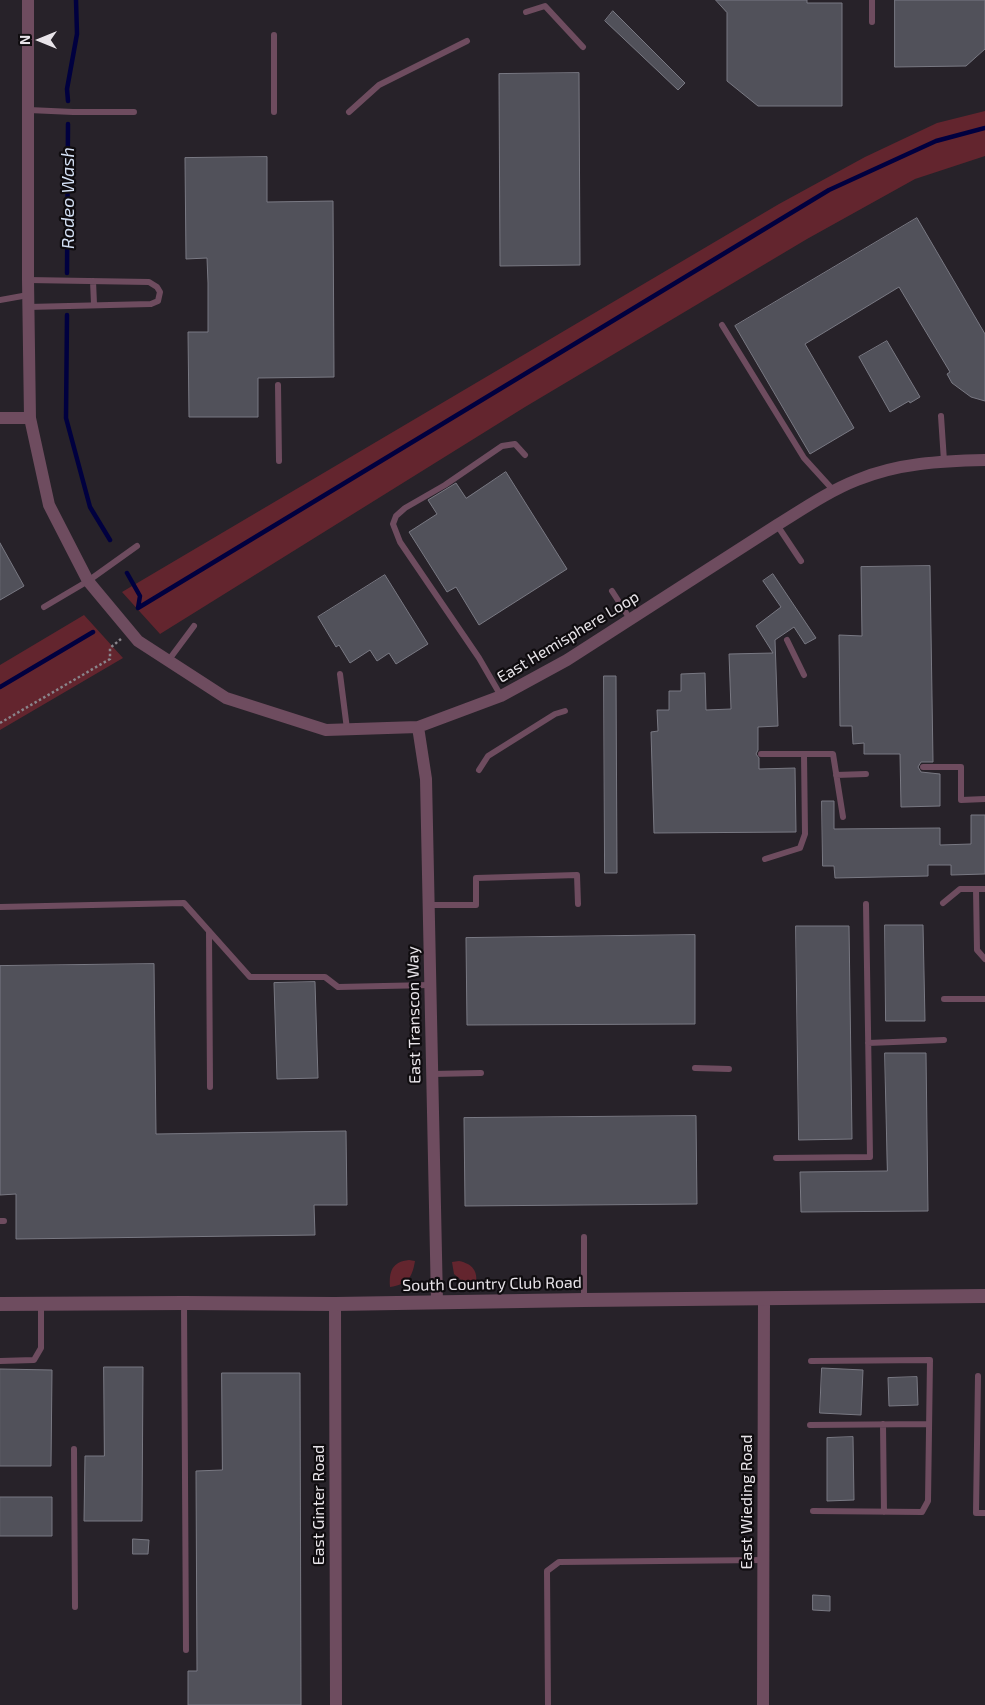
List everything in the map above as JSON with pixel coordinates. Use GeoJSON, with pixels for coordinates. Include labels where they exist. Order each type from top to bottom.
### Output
{"type":"FeatureCollection","features":[{"type":"Feature","properties":{"kind":"street","name":"East Hemisphere Loop"},"geometry":{"type":"LineString","coordinates":[[28,0],[30,418],[49,505],[88,581],[138,641],[226,698],[326,730],[418,727],[501,696],[567,660],[776,525],[857,480],[898,467],[944,461],[985,460]]}},
{"type":"Feature","properties":{"kind":"street"},"geometry":{"type":"LineString","coordinates":[[0,418],[30,418]]}},
{"type":"Feature","properties":{"kind":"street","name":"East Transcon Way"},"geometry":{"type":"LineString","coordinates":[[418,727],[426,779],[436,1302]]}},
{"type":"Feature","properties":{"kind":"street","name":"South Country Club Road"},"geometry":{"type":"LineString","coordinates":[[0,1304],[184,1302],[335,1304],[985,1296]]}},
{"type":"Feature","properties":{"kind":"street","name":"East Wieding Road"},"geometry":{"type":"LineString","coordinates":[[763,1705],[764,1298]]}},
{"type":"Feature","properties":{"kind":"street","name":"East Ginter Road"},"geometry":{"type":"LineString","coordinates":[[335,1304],[336,1705]]}},
{"type":"Feature","properties":{"kind":"lane"},"geometry":{"type":"LineString","coordinates":[[872,0],[872,22]]}},
{"type":"Feature","properties":{"kind":"lane"},"geometry":{"type":"LineString","coordinates":[[526,12],[546,6],[583,47]]}},
{"type":"Feature","properties":{"kind":"lane"},"geometry":{"type":"LineString","coordinates":[[274,35],[274,112]]}},
{"type":"Feature","properties":{"kind":"lane"},"geometry":{"type":"LineString","coordinates":[[349,112],[378,85],[467,41]]}},
{"type":"Feature","properties":{"kind":"lane"},"geometry":{"type":"LineString","coordinates":[[29,110],[134,112]]}},
{"type":"Feature","properties":{"kind":"lane"},"geometry":{"type":"LineString","coordinates":[[0,300],[94,304],[152,304],[158,301],[160,292],[157,287],[149,282],[28,280]]}},
{"type":"Feature","properties":{"kind":"lane"},"geometry":{"type":"LineString","coordinates":[[93,281],[94,304]]}},
{"type":"Feature","properties":{"kind":"lane"},"geometry":{"type":"LineString","coordinates":[[722,325],[804,458],[834,492]]}},
{"type":"Feature","properties":{"kind":"lane"},"geometry":{"type":"LineString","coordinates":[[278,386],[279,461]]}},
{"type":"Feature","properties":{"kind":"lane"},"geometry":{"type":"LineString","coordinates":[[941,416],[944,461]]}},
{"type":"Feature","properties":{"kind":"lane"},"geometry":{"type":"LineString","coordinates":[[501,696],[479,658],[400,542],[393,524],[396,516],[405,508],[444,485],[502,446],[515,444],[525,455]]}},
{"type":"Feature","properties":{"kind":"lane"},"geometry":{"type":"LineString","coordinates":[[776,525],[801,561]]}},
{"type":"Feature","properties":{"kind":"lane"},"geometry":{"type":"LineString","coordinates":[[44,607],[88,581],[137,546]]}},
{"type":"Feature","properties":{"kind":"lane"},"geometry":{"type":"LineString","coordinates":[[612,591],[630,619]]}},
{"type":"Feature","properties":{"kind":"lane"},"geometry":{"type":"LineString","coordinates":[[168,661],[194,626]]}},
{"type":"Feature","properties":{"kind":"lane"},"geometry":{"type":"LineString","coordinates":[[787,640],[804,675]]}},
{"type":"Feature","properties":{"kind":"lane"},"geometry":{"type":"LineString","coordinates":[[340,674],[347,729]]}},
{"type":"Feature","properties":{"kind":"lane"},"geometry":{"type":"LineString","coordinates":[[479,770],[488,756],[555,714],[565,711]]}},
{"type":"Feature","properties":{"kind":"lane"},"geometry":{"type":"LineString","coordinates":[[761,754],[833,754],[843,817]]}},
{"type":"Feature","properties":{"kind":"lane"},"geometry":{"type":"LineString","coordinates":[[765,859],[800,848],[805,834],[804,754]]}},
{"type":"Feature","properties":{"kind":"lane"},"geometry":{"type":"LineString","coordinates":[[923,768],[961,767],[961,800],[985,800]]}},
{"type":"Feature","properties":{"kind":"lane"},"geometry":{"type":"LineString","coordinates":[[836,776],[866,774]]}},
{"type":"Feature","properties":{"kind":"lane"},"geometry":{"type":"LineString","coordinates":[[428,905],[476,905],[476,878],[577,875],[578,904]]}},
{"type":"Feature","properties":{"kind":"lane"},"geometry":{"type":"LineString","coordinates":[[942,903],[960,889],[985,889]]}},
{"type":"Feature","properties":{"kind":"lane"},"geometry":{"type":"LineString","coordinates":[[976,889],[977,950],[985,959]]}},
{"type":"Feature","properties":{"kind":"lane"},"geometry":{"type":"LineString","coordinates":[[0,907],[184,903],[250,977],[326,977],[338,987],[430,985]]}},
{"type":"Feature","properties":{"kind":"lane"},"geometry":{"type":"LineString","coordinates":[[776,1158],[870,1157],[866,904]]}},
{"type":"Feature","properties":{"kind":"lane"},"geometry":{"type":"LineString","coordinates":[[209,931],[210,1087]]}},
{"type":"Feature","properties":{"kind":"lane"},"geometry":{"type":"LineString","coordinates":[[944,999],[985,999]]}},
{"type":"Feature","properties":{"kind":"lane"},"geometry":{"type":"LineString","coordinates":[[868,1043],[944,1040]]}},
{"type":"Feature","properties":{"kind":"lane"},"geometry":{"type":"LineString","coordinates":[[695,1068],[729,1069]]}},
{"type":"Feature","properties":{"kind":"lane"},"geometry":{"type":"LineString","coordinates":[[432,1074],[481,1072]]}},
{"type":"Feature","properties":{"kind":"lane"},"geometry":{"type":"LineString","coordinates":[[584,1237],[584,1300]]}},
{"type":"Feature","properties":{"kind":"lane"},"geometry":{"type":"LineString","coordinates":[[184,1302],[186,1650]]}},
{"type":"Feature","properties":{"kind":"lane"},"geometry":{"type":"LineString","coordinates":[[0,1361],[34,1360],[38,1355],[41,1348],[41,1304]]}},
{"type":"Feature","properties":{"kind":"lane"},"geometry":{"type":"LineString","coordinates":[[811,1361],[930,1360],[928,1501],[922,1512],[813,1512]]}},
{"type":"Feature","properties":{"kind":"lane"},"geometry":{"type":"LineString","coordinates":[[978,1376],[976,1513],[985,1513]]}},
{"type":"Feature","properties":{"kind":"lane"},"geometry":{"type":"LineString","coordinates":[[883,1424],[884,1512]]}},
{"type":"Feature","properties":{"kind":"lane"},"geometry":{"type":"LineString","coordinates":[[810,1425],[929,1424]]}},
{"type":"Feature","properties":{"kind":"lane"},"geometry":{"type":"LineString","coordinates":[[74,1449],[75,1607]]}},
{"type":"Feature","properties":{"kind":"lane"},"geometry":{"type":"LineString","coordinates":[[548,1704],[547,1571],[559,1562],[764,1560]]}},
{"type":"Feature","properties":{"kind":"path"},"geometry":{"type":"LineString","coordinates":[[0,723],[110,659],[110,648],[129,631]]}},
{"type":"Feature","properties":{"kind":"shaded area"},"geometry":{"type":"Polygon","coordinates":[[[985,111],[985,156],[915,179],[807,239],[525,407],[160,634],[122,592],[779,204],[865,157],[937,123],[985,111]]]}},
{"type":"Feature","properties":{"kind":"shaded area"},"geometry":{"type":"Polygon","coordinates":[[[84,615],[123,658],[0,730],[0,665],[84,615]]]}},
{"type":"Feature","properties":{"kind":"shaded area"},"geometry":{"type":"Polygon","coordinates":[[[409,1260],[415,1261],[411,1276],[405,1282],[390,1287],[390,1276],[395,1265],[409,1260]]]}},
{"type":"Feature","properties":{"kind":"shaded area"},"geometry":{"type":"Polygon","coordinates":[[[459,1261],[471,1266],[475,1272],[476,1285],[467,1285],[454,1274],[452,1262],[459,1261]]]}},
{"type":"Feature","properties":{"kind":"building"},"geometry":{"type":"Polygon","coordinates":[[[716,0],[807,0],[807,3],[842,3],[842,106],[758,106],[727,81],[727,13],[716,0]]]}},
{"type":"Feature","properties":{"kind":"building"},"geometry":{"type":"Polygon","coordinates":[[[895,0],[985,0],[985,49],[966,66],[895,67],[895,0]]]}},
{"type":"Feature","properties":{"kind":"building"},"geometry":{"type":"Polygon","coordinates":[[[613,11],[685,83],[678,90],[605,21],[613,11]]]}},
{"type":"Feature","properties":{"kind":"building"},"geometry":{"type":"Polygon","coordinates":[[[579,73],[580,265],[500,266],[499,74],[579,73]]]}},
{"type":"Feature","properties":{"kind":"building"},"geometry":{"type":"Polygon","coordinates":[[[267,157],[267,202],[333,201],[334,377],[258,378],[258,417],[189,417],[188,332],[208,332],[208,283],[207,258],[186,259],[185,158],[267,157]]]}},
{"type":"Feature","properties":{"kind":"building"},"geometry":{"type":"Polygon","coordinates":[[[917,218],[985,334],[985,401],[971,397],[952,383],[947,374],[950,372],[899,287],[805,344],[854,428],[810,454],[735,326],[917,218]]]}},
{"type":"Feature","properties":{"kind":"building"},"geometry":{"type":"Polygon","coordinates":[[[887,341],[920,397],[890,412],[859,357],[887,341]]]}},
{"type":"Feature","properties":{"kind":"building"},"geometry":{"type":"Polygon","coordinates":[[[506,472],[567,569],[479,625],[456,587],[447,592],[409,532],[437,514],[428,500],[456,483],[466,498],[506,472]]]}},
{"type":"Feature","properties":{"kind":"building"},"geometry":{"type":"Polygon","coordinates":[[[0,543],[24,586],[0,600],[0,543]]]}},
{"type":"Feature","properties":{"kind":"building"},"geometry":{"type":"Polygon","coordinates":[[[930,566],[933,762],[921,762],[918,767],[921,772],[940,774],[940,806],[901,807],[900,754],[864,754],[864,743],[853,744],[852,726],[840,726],[839,635],[862,636],[861,567],[930,566]]]}},
{"type":"Feature","properties":{"kind":"building"},"geometry":{"type":"Polygon","coordinates":[[[773,574],[816,638],[805,644],[794,627],[775,640],[778,726],[758,727],[758,750],[756,754],[759,758],[759,769],[795,768],[796,832],[654,833],[651,732],[658,731],[657,710],[669,710],[669,691],[681,691],[681,674],[705,673],[706,710],[731,709],[729,654],[773,653],[756,626],[781,607],[763,581],[773,574]]]}},
{"type":"Feature","properties":{"kind":"building"},"geometry":{"type":"Polygon","coordinates":[[[385,575],[428,644],[396,664],[389,653],[377,661],[370,650],[350,663],[339,645],[336,647],[318,617],[385,575]]]}},
{"type":"Feature","properties":{"kind":"building"},"geometry":{"type":"Polygon","coordinates":[[[604,676],[616,676],[617,873],[605,873],[604,676]]]}},
{"type":"Feature","properties":{"kind":"building"},"geometry":{"type":"Polygon","coordinates":[[[822,801],[834,801],[834,829],[940,828],[940,845],[971,844],[971,815],[985,815],[985,874],[951,875],[951,865],[928,865],[928,876],[835,878],[834,866],[823,866],[822,801]]]}},
{"type":"Feature","properties":{"kind":"building"},"geometry":{"type":"Polygon","coordinates":[[[885,925],[923,925],[925,1021],[886,1021],[885,925]]]}},
{"type":"Feature","properties":{"kind":"building"},"geometry":{"type":"Polygon","coordinates":[[[796,926],[849,926],[852,1139],[799,1140],[796,926]]]}},
{"type":"Feature","properties":{"kind":"building"},"geometry":{"type":"Polygon","coordinates":[[[695,935],[695,1024],[467,1025],[466,938],[695,935]]]}},
{"type":"Feature","properties":{"kind":"building"},"geometry":{"type":"Polygon","coordinates":[[[154,964],[156,1134],[346,1131],[347,1205],[314,1205],[315,1235],[16,1239],[16,1194],[0,1195],[0,966],[154,964]]]}},
{"type":"Feature","properties":{"kind":"building"},"geometry":{"type":"Polygon","coordinates":[[[315,982],[318,1078],[277,1079],[274,983],[315,982]]]}},
{"type":"Feature","properties":{"kind":"building"},"geometry":{"type":"Polygon","coordinates":[[[885,1053],[926,1053],[928,1211],[801,1212],[800,1172],[887,1171],[885,1053]]]}},
{"type":"Feature","properties":{"kind":"building"},"geometry":{"type":"Polygon","coordinates":[[[696,1116],[697,1204],[465,1206],[464,1118],[696,1116]]]}},
{"type":"Feature","properties":{"kind":"building"},"geometry":{"type":"Polygon","coordinates":[[[104,1367],[143,1367],[142,1521],[84,1521],[85,1456],[104,1456],[104,1367]]]}},
{"type":"Feature","properties":{"kind":"building"},"geometry":{"type":"Polygon","coordinates":[[[822,1368],[863,1370],[861,1415],[820,1413],[822,1368]]]}},
{"type":"Feature","properties":{"kind":"building"},"geometry":{"type":"Polygon","coordinates":[[[0,1369],[52,1370],[51,1466],[0,1466],[0,1369]]]}},
{"type":"Feature","properties":{"kind":"building"},"geometry":{"type":"Polygon","coordinates":[[[222,1373],[300,1373],[301,1705],[188,1705],[188,1671],[197,1671],[196,1471],[222,1470],[222,1373]]]}},
{"type":"Feature","properties":{"kind":"building"},"geometry":{"type":"Polygon","coordinates":[[[917,1377],[918,1405],[889,1406],[888,1378],[917,1377]]]}},
{"type":"Feature","properties":{"kind":"building"},"geometry":{"type":"Polygon","coordinates":[[[853,1437],[854,1500],[827,1501],[827,1438],[853,1437]]]}},
{"type":"Feature","properties":{"kind":"building"},"geometry":{"type":"Polygon","coordinates":[[[0,1497],[52,1497],[52,1536],[0,1536],[0,1497]]]}},
{"type":"Feature","properties":{"kind":"building"},"geometry":{"type":"Polygon","coordinates":[[[133,1539],[149,1540],[148,1554],[133,1554],[133,1539]]]}},
{"type":"Feature","properties":{"kind":"building"},"geometry":{"type":"Polygon","coordinates":[[[813,1595],[830,1596],[830,1611],[813,1610],[813,1595]]]}},
{"type":"Feature","properties":{"kind":"waterway","name":"Rodeo Wash"},"geometry":{"type":"LineString","coordinates":[[68,101],[67,89],[77,34],[76,0]]}},
{"type":"Feature","properties":{"kind":"waterway","name":"Rodeo Wash"},"geometry":{"type":"LineString","coordinates":[[67,273],[68,124]]}},
{"type":"Feature","properties":{"kind":"waterway"},"geometry":{"type":"LineString","coordinates":[[138,608],[829,190],[936,141],[985,128]]}},
{"type":"Feature","properties":{"kind":"waterway","name":"Rodeo Wash"},"geometry":{"type":"LineString","coordinates":[[67,315],[66,418],[90,507],[110,540]]}},
{"type":"Feature","properties":{"kind":"waterway","name":"Rodeo Wash"},"geometry":{"type":"LineString","coordinates":[[127,573],[140,596],[138,608]]}},
{"type":"Feature","properties":{"kind":"waterway","name":"Rodeo Wash"},"geometry":{"type":"LineString","coordinates":[[0,687],[93,632]]}}]}
